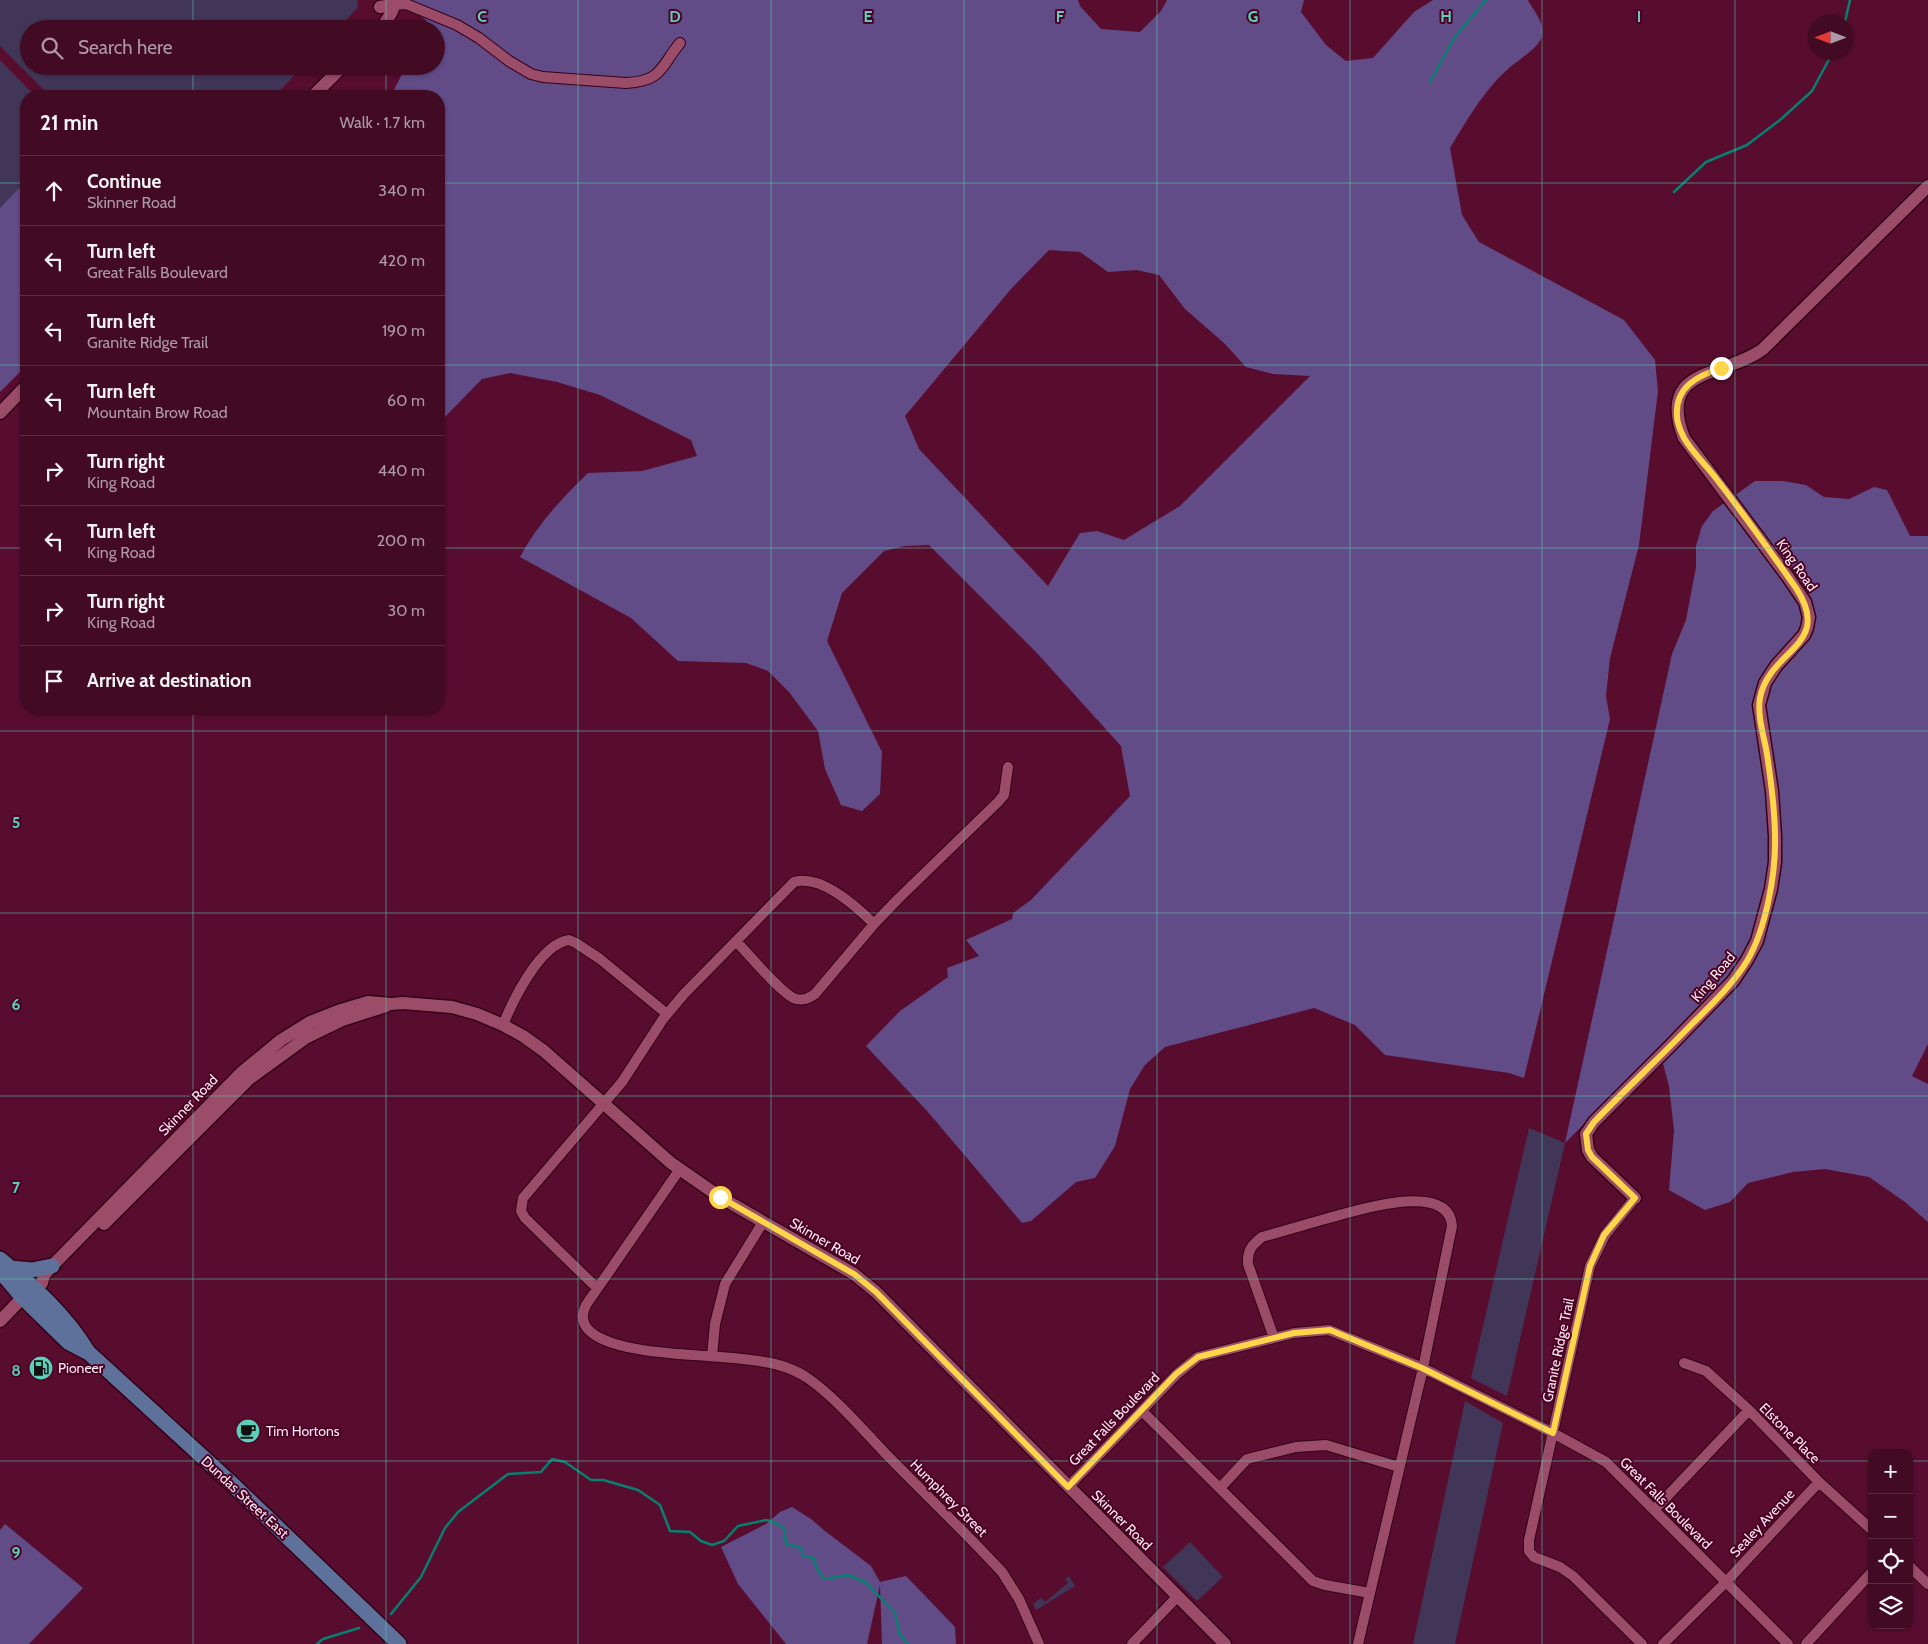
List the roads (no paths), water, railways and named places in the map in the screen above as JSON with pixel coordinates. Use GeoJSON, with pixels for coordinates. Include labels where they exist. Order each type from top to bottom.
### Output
{"type":"FeatureCollection","features":[{"type":"Feature","properties":{"kind":"main road"},"geometry":{"type":"LineString","coordinates":[[3,1266],[32,1270],[52,1266]]}},
{"type":"Feature","properties":{"kind":"main road","name":"Dundas Street East"},"geometry":{"type":"LineString","coordinates":[[3,1266],[38,1285],[76,1330],[89,1353]]}},
{"type":"Feature","properties":{"kind":"main road","name":"Dundas Street East"},"geometry":{"type":"LineString","coordinates":[[3,1266],[22,1297],[68,1342],[89,1353],[230,1482],[399,1644]]}},
{"type":"Feature","properties":{"kind":"street"},"geometry":{"type":"LineString","coordinates":[[379,20],[384,4]]}},
{"type":"Feature","properties":{"kind":"street"},"geometry":{"type":"LineString","coordinates":[[384,4],[393,9],[387,20]]}},
{"type":"Feature","properties":{"kind":"street"},"geometry":{"type":"LineString","coordinates":[[384,4],[406,4],[445,20]]}},
{"type":"Feature","properties":{"kind":"street"},"geometry":{"type":"LineString","coordinates":[[445,20],[484,41],[520,68],[543,77],[626,83],[640,82],[651,79],[661,71],[680,43]]}},
{"type":"Feature","properties":{"kind":"street"},"geometry":{"type":"LineString","coordinates":[[319,90],[334,75]]}},
{"type":"Feature","properties":{"kind":"street","name":"King Road"},"geometry":{"type":"LineString","coordinates":[[1635,1198],[1592,1157],[1586,1143],[1586,1134],[1594,1122],[1733,981],[1757,940],[1771,889],[1776,836],[1772,791],[1759,705],[1765,683],[1776,666],[1804,635],[1809,617],[1805,602],[1792,583],[1684,438],[1677,418],[1679,398],[1691,381],[1701,374],[1743,361],[1763,349],[1928,186]]}},
{"type":"Feature","properties":{"kind":"street"},"geometry":{"type":"LineString","coordinates":[[0,413],[20,392]]}},
{"type":"Feature","properties":{"kind":"street"},"geometry":{"type":"LineString","coordinates":[[736,941],[789,996],[801,1000],[808,999],[815,994],[874,924],[998,802],[1005,789],[1008,767]]}},
{"type":"Feature","properties":{"kind":"street"},"geometry":{"type":"LineString","coordinates":[[680,1169],[597,1288],[525,1218],[521,1211],[522,1198],[622,1082],[668,1014],[794,882],[801,880],[824,886],[843,897],[874,924]]}},
{"type":"Feature","properties":{"kind":"street"},"geometry":{"type":"LineString","coordinates":[[503,1025],[517,994],[544,955],[556,945],[569,940],[600,959],[668,1014]]}},
{"type":"Feature","properties":{"kind":"street","name":"Skinner Road"},"geometry":{"type":"LineString","coordinates":[[38,1285],[52,1266],[241,1073],[281,1040],[310,1022],[368,1002],[428,1004],[452,1007],[476,1014],[503,1025],[544,1051],[680,1169],[720,1197],[854,1274],[876,1292],[1224,1644]]}},
{"type":"Feature","properties":{"kind":"street","name":"Skinner Road"},"geometry":{"type":"LineString","coordinates":[[38,1285],[48,1280],[249,1079],[288,1048],[306,1037],[342,1020],[391,1004]]}},
{"type":"Feature","properties":{"kind":"street","name":"Granite Ridge Trail"},"geometry":{"type":"LineString","coordinates":[[1635,1198],[1604,1235],[1590,1266],[1529,1540],[1529,1551],[1534,1556],[1573,1576],[1642,1644]]}},
{"type":"Feature","properties":{"kind":"street"},"geometry":{"type":"LineString","coordinates":[[1274,1338],[1248,1264],[1248,1254],[1253,1244],[1262,1237],[1372,1206],[1402,1201],[1426,1202],[1445,1209],[1451,1217],[1452,1226],[1422,1368],[1358,1644]]}},
{"type":"Feature","properties":{"kind":"street"},"geometry":{"type":"LineString","coordinates":[[712,1356],[715,1324],[725,1284],[763,1222]]}},
{"type":"Feature","properties":{"kind":"street"},"geometry":{"type":"LineString","coordinates":[[0,1321],[22,1297],[38,1285]]}},
{"type":"Feature","properties":{"kind":"street","name":"Humphrey Street"},"geometry":{"type":"LineString","coordinates":[[597,1288],[586,1305],[582,1316],[586,1326],[600,1338],[636,1349],[775,1364],[792,1370],[819,1386],[1002,1572],[1019,1599],[1039,1644]]}},
{"type":"Feature","properties":{"kind":"street","name":"Great Falls Boulevard"},"geometry":{"type":"LineString","coordinates":[[1068,1487],[1176,1374],[1198,1357],[1294,1333],[1330,1330],[1422,1368],[1553,1433],[1606,1462],[1788,1644]]}},
{"type":"Feature","properties":{"kind":"street","name":"Elstone Place"},"geometry":{"type":"LineString","coordinates":[[1684,1362],[1706,1371],[1749,1410],[1819,1482],[1868,1526]]}},
{"type":"Feature","properties":{"kind":"street"},"geometry":{"type":"LineString","coordinates":[[1654,1510],[1749,1410]]}},
{"type":"Feature","properties":{"kind":"street"},"geometry":{"type":"LineString","coordinates":[[1142,1411],[1314,1581],[1325,1585],[1370,1593]]}},
{"type":"Feature","properties":{"kind":"street"},"geometry":{"type":"LineString","coordinates":[[1220,1488],[1247,1459],[1296,1447],[1326,1445],[1399,1467]]}},
{"type":"Feature","properties":{"kind":"street","name":"Sealey Avenue"},"geometry":{"type":"LineString","coordinates":[[1726,1582],[1819,1482]]}},
{"type":"Feature","properties":{"kind":"street"},"geometry":{"type":"LineString","coordinates":[[1913,1570],[1928,1584]]}},
{"type":"Feature","properties":{"kind":"street"},"geometry":{"type":"LineString","coordinates":[[1806,1644],[1868,1576]]}},
{"type":"Feature","properties":{"kind":"street"},"geometry":{"type":"LineString","coordinates":[[1663,1644],[1726,1582]]}},
{"type":"Feature","properties":{"kind":"street"},"geometry":{"type":"LineString","coordinates":[[1132,1644],[1177,1597]]}},
{"type":"Feature","properties":{"kind":"waterway"},"geometry":{"type":"LineString","coordinates":[[1430,82],[1454,38],[1486,0]]}},
{"type":"Feature","properties":{"kind":"waterway"},"geometry":{"type":"LineString","coordinates":[[1847,15],[1850,0]]}},
{"type":"Feature","properties":{"kind":"waterway"},"geometry":{"type":"LineString","coordinates":[[1674,192],[1706,162],[1747,145],[1780,120],[1812,91],[1829,60]]}},
{"type":"Feature","properties":{"kind":"waterway"},"geometry":{"type":"LineString","coordinates":[[391,1614],[421,1577],[445,1528],[458,1512],[508,1474],[541,1472],[552,1459],[565,1462],[591,1480],[603,1480],[638,1490],[660,1505],[670,1531],[690,1532],[701,1541],[712,1545],[724,1541],[738,1526],[766,1520],[774,1522],[784,1528],[786,1544],[801,1548],[803,1556],[814,1558],[816,1567],[824,1579],[848,1575],[865,1582],[895,1613],[900,1635],[908,1644]]}},
{"type":"Feature","properties":{"kind":"waterway"},"geometry":{"type":"LineString","coordinates":[[317,1644],[323,1639],[359,1628]]}},
{"type":"Feature","properties":{"kind":"place","name":"Pioneer"},"geometry":{"type":"Point","coordinates":[41,1368]}},
{"type":"Feature","properties":{"kind":"place","name":"Tim Hortons"},"geometry":{"type":"Point","coordinates":[248,1431]}}]}
